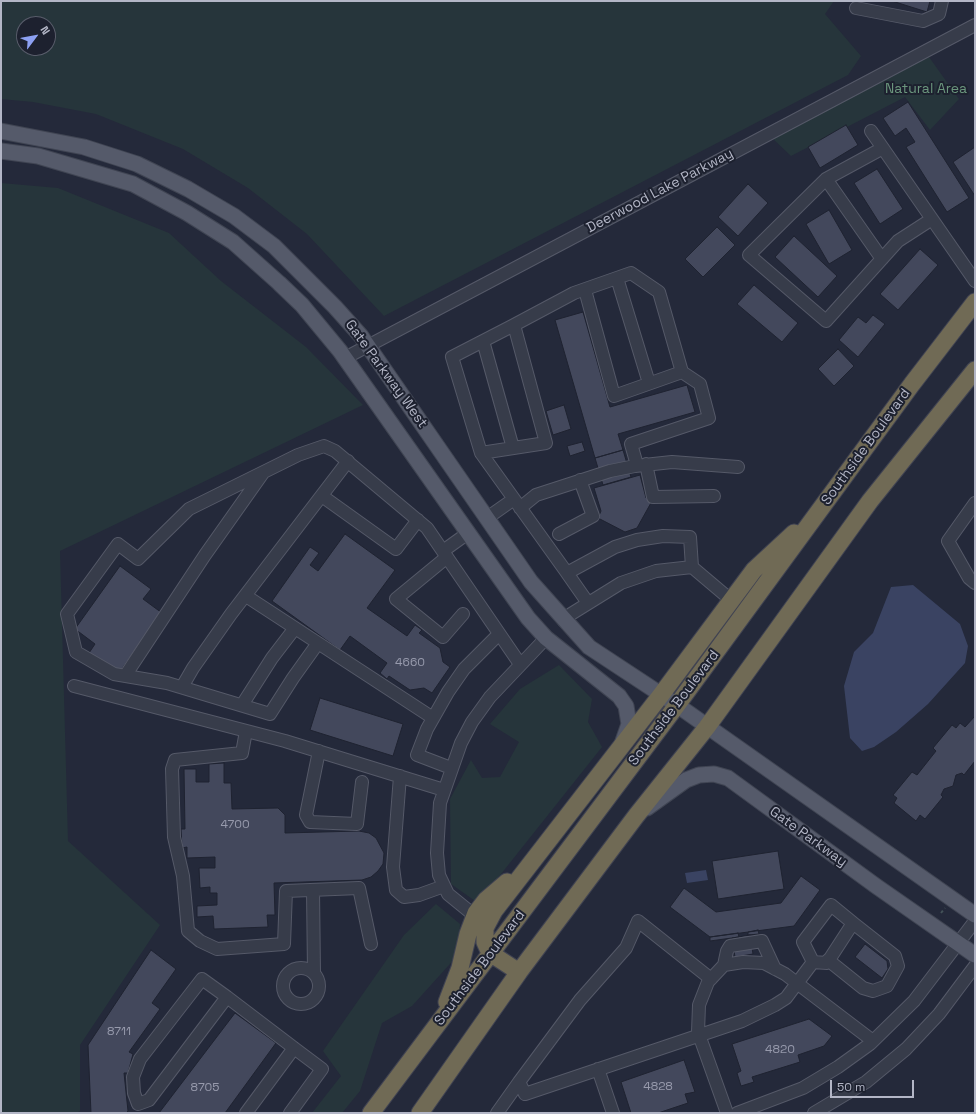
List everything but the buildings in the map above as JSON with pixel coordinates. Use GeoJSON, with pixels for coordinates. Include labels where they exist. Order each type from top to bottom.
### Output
{"type":"FeatureCollection","features":[{"type":"Feature","properties":{"kind":"highway","name":"Southside Boulevard"},"geometry":{"type":"LineString","coordinates":[[371,1113],[677,705],[912,384],[975,302]]}},
{"type":"Feature","properties":{"kind":"highway"},"geometry":{"type":"LineString","coordinates":[[420,1113],[519,972],[636,816],[707,727],[870,501],[975,370]]}},
{"type":"Feature","properties":{"kind":"highway"},"geometry":{"type":"LineString","coordinates":[[519,972],[490,953],[485,942],[485,928],[494,911],[661,695],[754,570],[821,510]]}},
{"type":"Feature","properties":{"kind":"highway"},"geometry":{"type":"LineString","coordinates":[[441,1019],[460,968],[468,934],[475,916],[486,900],[542,849]]}},
{"type":"Feature","properties":{"kind":"main road","name":"Gate Parkway West"},"geometry":{"type":"LineString","coordinates":[[1,131],[84,147],[137,164],[188,189],[234,216],[274,246],[335,307],[368,346],[531,582],[564,621],[589,647],[677,705]]}},
{"type":"Feature","properties":{"kind":"main road","name":"Gate Parkway West"},"geometry":{"type":"LineString","coordinates":[[1,151],[38,156],[126,182],[187,213],[233,242],[270,274],[302,305],[345,358],[528,618],[546,638],[619,696],[626,706],[629,724],[622,744]]}},
{"type":"Feature","properties":{"kind":"main road"},"geometry":{"type":"LineString","coordinates":[[468,533],[487,518]]}},
{"type":"Feature","properties":{"kind":"main road"},"geometry":{"type":"LineString","coordinates":[[546,638],[564,621]]}},
{"type":"Feature","properties":{"kind":"main road"},"geometry":{"type":"LineString","coordinates":[[677,705],[975,915]]}},
{"type":"Feature","properties":{"kind":"main road","name":"Gate Parkway"},"geometry":{"type":"LineString","coordinates":[[636,816],[686,780],[699,775],[714,774],[728,778],[876,886],[975,955]]}},
{"type":"Feature","properties":{"kind":"street"},"geometry":{"type":"LineString","coordinates":[[856,8],[923,21],[939,14],[942,1]]}},
{"type":"Feature","properties":{"kind":"street","name":"Deerwood Lake Parkway"},"geometry":{"type":"LineString","coordinates":[[345,358],[975,25]]}},
{"type":"Feature","properties":{"kind":"street"},"geometry":{"type":"LineString","coordinates":[[871,131],[975,282]]}},
{"type":"Feature","properties":{"kind":"street"},"geometry":{"type":"LineString","coordinates":[[883,148],[826,179],[749,255],[826,321],[898,241],[932,219]]}},
{"type":"Feature","properties":{"kind":"street"},"geometry":{"type":"LineString","coordinates":[[826,179],[882,258]]}},
{"type":"Feature","properties":{"kind":"street"},"geometry":{"type":"LineString","coordinates":[[588,603],[481,452],[452,357],[585,290],[631,273],[659,292],[682,372],[700,384],[709,418],[631,444],[642,465],[653,497],[714,496]]}},
{"type":"Feature","properties":{"kind":"street"},"geometry":{"type":"LineString","coordinates":[[617,278],[649,383]]}},
{"type":"Feature","properties":{"kind":"street"},"geometry":{"type":"LineString","coordinates":[[585,290],[614,396],[682,372]]}},
{"type":"Feature","properties":{"kind":"street"},"geometry":{"type":"LineString","coordinates":[[481,452],[546,443],[514,325]]}},
{"type":"Feature","properties":{"kind":"street"},"geometry":{"type":"LineString","coordinates":[[483,341],[512,448]]}},
{"type":"Feature","properties":{"kind":"street"},"geometry":{"type":"LineString","coordinates":[[318,643],[270,714],[168,683],[114,674],[76,652],[67,614],[118,544],[138,559],[188,509],[320,446],[330,448],[348,461],[427,528],[520,664]]}},
{"type":"Feature","properties":{"kind":"street"},"geometry":{"type":"LineString","coordinates":[[182,687],[212,640],[348,461]]}},
{"type":"Feature","properties":{"kind":"street"},"geometry":{"type":"LineString","coordinates":[[487,518],[536,495],[580,480],[642,465],[672,462],[738,467]]}},
{"type":"Feature","properties":{"kind":"street"},"geometry":{"type":"LineString","coordinates":[[125,676],[205,555],[264,472]]}},
{"type":"Feature","properties":{"kind":"street"},"geometry":{"type":"LineString","coordinates":[[559,534],[593,516],[580,480]]}},
{"type":"Feature","properties":{"kind":"street"},"geometry":{"type":"LineString","coordinates":[[322,496],[396,548],[418,520]]}},
{"type":"Feature","properties":{"kind":"street"},"geometry":{"type":"LineString","coordinates":[[975,503],[948,541],[969,578],[975,583]]}},
{"type":"Feature","properties":{"kind":"street"},"geometry":{"type":"LineString","coordinates":[[463,614],[443,637],[396,598],[468,533]]}},
{"type":"Feature","properties":{"kind":"street"},"geometry":{"type":"LineString","coordinates":[[567,573],[615,547],[637,540],[663,536],[690,537],[692,567],[731,600]]}},
{"type":"Feature","properties":{"kind":"street"},"geometry":{"type":"LineString","coordinates":[[564,621],[588,603],[621,583],[656,571],[692,567]]}},
{"type":"Feature","properties":{"kind":"street"},"geometry":{"type":"LineString","coordinates":[[246,596],[433,718]]}},
{"type":"Feature","properties":{"kind":"street"},"geometry":{"type":"LineString","coordinates":[[242,705],[272,658],[295,628]]}},
{"type":"Feature","properties":{"kind":"street"},"geometry":{"type":"LineString","coordinates":[[451,768],[417,755],[433,718],[464,669],[499,634]]}},
{"type":"Feature","properties":{"kind":"street"},"geometry":{"type":"LineString","coordinates":[[475,916],[448,894],[439,875],[437,853],[440,803],[451,768],[461,743],[472,722],[490,697],[546,638]]}},
{"type":"Feature","properties":{"kind":"street"},"geometry":{"type":"LineString","coordinates":[[74,686],[319,751],[444,790]]}},
{"type":"Feature","properties":{"kind":"street"},"geometry":{"type":"LineString","coordinates":[[246,731],[242,753],[174,760],[172,769],[174,838],[183,876],[188,931],[200,941],[217,949],[284,944],[286,891],[359,888],[371,944]]}},
{"type":"Feature","properties":{"kind":"street"},"geometry":{"type":"LineString","coordinates":[[319,751],[306,815],[310,822],[357,824],[362,782]]}},
{"type":"Feature","properties":{"kind":"street"},"geometry":{"type":"LineString","coordinates":[[400,776],[393,867],[396,890],[404,897],[419,895],[444,886]]}},
{"type":"Feature","properties":{"kind":"street"},"geometry":{"type":"LineString","coordinates":[[313,890],[314,974]]}},
{"type":"Feature","properties":{"kind":"street"},"geometry":{"type":"LineString","coordinates":[[813,962],[803,942],[831,905],[895,956],[898,966],[886,986],[873,991],[863,988],[828,960]]}},
{"type":"Feature","properties":{"kind":"street"},"geometry":{"type":"LineString","coordinates":[[497,1113],[580,1000],[626,948],[638,921],[711,979]]}},
{"type":"Feature","properties":{"kind":"street"},"geometry":{"type":"LineString","coordinates":[[737,1113],[804,1088],[838,1067],[873,1042],[914,1001],[975,921]]}},
{"type":"Feature","properties":{"kind":"street"},"geometry":{"type":"LineString","coordinates":[[813,962],[826,963],[853,923]]}},
{"type":"Feature","properties":{"kind":"street"},"geometry":{"type":"LineString","coordinates":[[727,1113],[699,1035],[699,1005],[711,979],[724,966],[730,946],[762,940],[775,969]]}},
{"type":"Feature","properties":{"kind":"street"},"geometry":{"type":"LineString","coordinates":[[724,966],[743,962],[764,963],[797,984],[873,1042]]}},
{"type":"Feature","properties":{"kind":"street"},"geometry":{"type":"LineString","coordinates":[[520,1082],[525,1094],[759,1014],[786,998],[813,962]]}},
{"type":"Feature","properties":{"kind":"street"},"geometry":{"type":"LineString","coordinates":[[814,1113],[866,1082],[902,1053],[935,1018],[975,966]]}},
{"type":"Feature","properties":{"kind":"street"},"geometry":{"type":"LineString","coordinates":[[227,997],[148,1100],[138,1108],[134,1093],[133,1077],[140,1059],[202,979],[227,997],[322,1069],[290,1113]]}},
{"type":"Feature","properties":{"kind":"street"},"geometry":{"type":"LineString","coordinates":[[246,1113],[294,1048]]}},
{"type":"Feature","properties":{"kind":"street"},"geometry":{"type":"LineString","coordinates":[[598,1069],[612,1113]]}},
{"type":"Feature","properties":{"kind":"green space"},"geometry":{"type":"Polygon","coordinates":[[[1,1],[834,1],[825,14],[861,56],[848,75],[384,316],[307,234],[248,188],[183,149],[96,114],[33,102],[1,99],[1,1]]]}},
{"type":"Feature","properties":{"kind":"green space","name":"Natural Area"},"geometry":{"type":"Polygon","coordinates":[[[929,57],[959,99],[930,130],[905,97],[791,156],[771,137],[929,57]]]}},
{"type":"Feature","properties":{"kind":"green space"},"geometry":{"type":"Polygon","coordinates":[[[1,183],[58,188],[169,233],[221,281],[306,347],[363,405],[60,551],[68,841],[160,925],[80,1045],[80,1111],[76,1113],[1,1113],[1,183]]]}},
{"type":"Feature","properties":{"kind":"green space"},"geometry":{"type":"Polygon","coordinates":[[[559,665],[592,699],[588,722],[602,747],[478,903],[451,884],[450,799],[471,760],[482,778],[500,777],[519,742],[490,724],[520,689],[559,665]]]}},
{"type":"Feature","properties":{"kind":"green space"},"geometry":{"type":"Polygon","coordinates":[[[436,904],[460,924],[458,955],[412,1006],[382,1023],[360,1091],[342,1113],[312,1113],[341,1076],[323,1051],[404,935],[436,904]]]}},
{"type":"Feature","properties":{"kind":"water"},"geometry":{"type":"Polygon","coordinates":[[[913,585],[960,624],[968,646],[965,663],[928,704],[896,732],[874,747],[862,751],[850,738],[844,686],[854,652],[873,633],[891,587],[913,585]]]}},
{"type":"Feature","properties":{"kind":"water"},"geometry":{"type":"Polygon","coordinates":[[[706,870],[708,880],[687,883],[685,873],[706,870]]]}}]}
